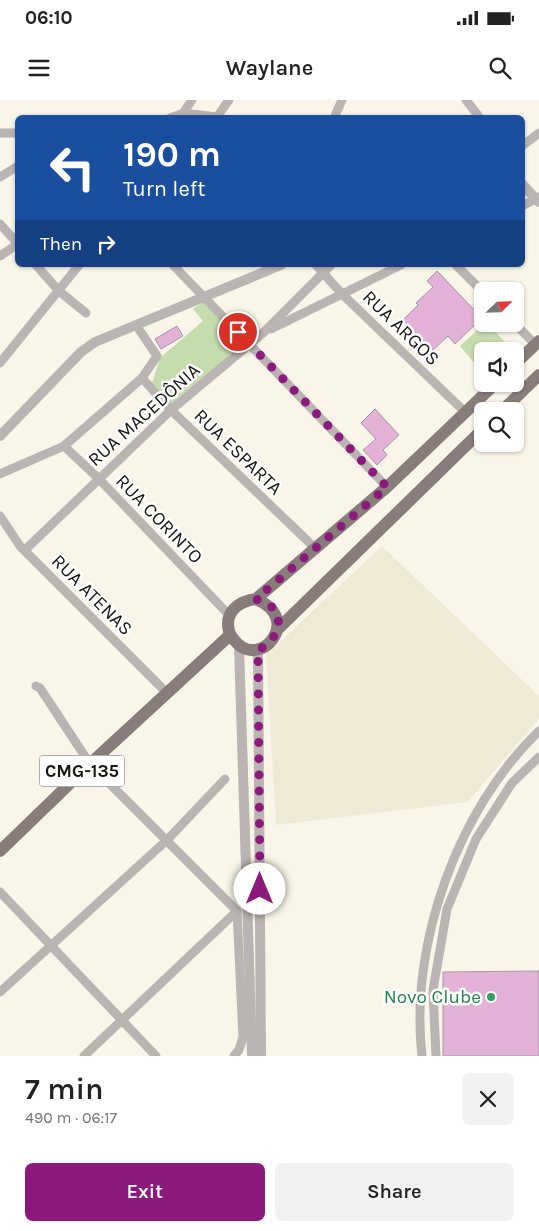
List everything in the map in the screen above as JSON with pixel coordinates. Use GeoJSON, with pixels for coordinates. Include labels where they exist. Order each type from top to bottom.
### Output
{"type":"FeatureCollection","features":[{"type":"Feature","properties":{"kind":"main road"},"geometry":{"type":"LineString","coordinates":[[524,355],[537,343]]}},
{"type":"Feature","properties":{"kind":"main road"},"geometry":{"type":"LineString","coordinates":[[511,402],[539,375]]}},
{"type":"Feature","properties":{"kind":"main road"},"geometry":{"type":"LineString","coordinates":[[256,599],[387,487],[485,392]]}},
{"type":"Feature","properties":{"kind":"main road"},"geometry":{"type":"LineString","coordinates":[[278,629],[277,615],[269,604],[256,599],[245,600],[235,606],[229,615],[227,625],[230,635],[239,646],[250,650],[258,650],[268,646],[278,629],[474,438]]}},
{"type":"Feature","properties":{"kind":"main road","name":"CMG-135"},"geometry":{"type":"LineString","coordinates":[[0,851],[90,764],[230,635]]}},
{"type":"Feature","properties":{"kind":"street"},"geometry":{"type":"LineString","coordinates":[[182,115],[192,100]]}},
{"type":"Feature","properties":{"kind":"street"},"geometry":{"type":"LineString","coordinates":[[222,115],[228,100]]}},
{"type":"Feature","properties":{"kind":"street"},"geometry":{"type":"LineString","coordinates":[[335,115],[342,100]]}},
{"type":"Feature","properties":{"kind":"street"},"geometry":{"type":"LineString","coordinates":[[466,100],[478,115]]}},
{"type":"Feature","properties":{"kind":"street"},"geometry":{"type":"LineString","coordinates":[[0,133],[15,133]]}},
{"type":"Feature","properties":{"kind":"street"},"geometry":{"type":"LineString","coordinates":[[525,144],[539,133]]}},
{"type":"Feature","properties":{"kind":"street"},"geometry":{"type":"LineString","coordinates":[[0,178],[15,168]]}},
{"type":"Feature","properties":{"kind":"street"},"geometry":{"type":"LineString","coordinates":[[525,187],[538,200],[525,205]]}},
{"type":"Feature","properties":{"kind":"street"},"geometry":{"type":"LineString","coordinates":[[0,224],[15,241]]}},
{"type":"Feature","properties":{"kind":"street"},"geometry":{"type":"LineString","coordinates":[[0,256],[15,246]]}},
{"type":"Feature","properties":{"kind":"street"},"geometry":{"type":"LineString","coordinates":[[38,267],[59,290],[86,313]]}},
{"type":"Feature","properties":{"kind":"street"},"geometry":{"type":"LineString","coordinates":[[0,363],[77,267]]}},
{"type":"Feature","properties":{"kind":"street"},"geometry":{"type":"LineString","coordinates":[[175,267],[387,487]]}},
{"type":"Feature","properties":{"kind":"street"},"geometry":{"type":"LineString","coordinates":[[0,436],[81,352],[95,342],[276,267]]}},
{"type":"Feature","properties":{"kind":"street","name":"RUA ARGOS"},"geometry":{"type":"LineString","coordinates":[[318,267],[342,294],[464,412]]}},
{"type":"Feature","properties":{"kind":"street","name":"RUA MACEDÔNIA"},"geometry":{"type":"LineString","coordinates":[[25,550],[171,410],[264,333],[329,267]]}},
{"type":"Feature","properties":{"kind":"street"},"geometry":{"type":"LineString","coordinates":[[264,333],[397,267]]}},
{"type":"Feature","properties":{"kind":"street"},"geometry":{"type":"LineString","coordinates":[[458,267],[474,283]]}},
{"type":"Feature","properties":{"kind":"street"},"geometry":{"type":"LineString","coordinates":[[0,474],[64,446],[142,378],[157,356],[136,325]]}},
{"type":"Feature","properties":{"kind":"street"},"geometry":{"type":"LineString","coordinates":[[524,332],[537,343]]}},
{"type":"Feature","properties":{"kind":"street","name":"RUA ESPARTA"},"geometry":{"type":"LineString","coordinates":[[142,378],[171,410],[316,549]]}},
{"type":"Feature","properties":{"kind":"street","name":"RUA CORINTO"},"geometry":{"type":"LineString","coordinates":[[64,446],[99,479],[229,615]]}},
{"type":"Feature","properties":{"kind":"street","name":"RUA ATENAS"},"geometry":{"type":"LineString","coordinates":[[0,516],[25,550],[167,693]]}},
{"type":"Feature","properties":{"kind":"street"},"geometry":{"type":"LineString","coordinates":[[239,646],[252,1056]]}},
{"type":"Feature","properties":{"kind":"street"},"geometry":{"type":"LineString","coordinates":[[258,650],[262,1056]]}},
{"type":"Feature","properties":{"kind":"street"},"geometry":{"type":"LineString","coordinates":[[36,686],[40,688],[90,764],[237,910],[243,1037],[239,1050],[234,1056]]}},
{"type":"Feature","properties":{"kind":"street"},"geometry":{"type":"LineString","coordinates":[[422,1056],[420,990],[436,906],[466,832],[495,782],[539,731]]}},
{"type":"Feature","properties":{"kind":"street"},"geometry":{"type":"LineString","coordinates":[[436,1056],[433,990],[447,909],[476,839],[512,783],[539,757]]}},
{"type":"Feature","properties":{"kind":"street"},"geometry":{"type":"LineString","coordinates":[[0,992],[167,840],[225,780]]}},
{"type":"Feature","properties":{"kind":"street"},"geometry":{"type":"LineString","coordinates":[[0,892],[156,1056]]}},
{"type":"Feature","properties":{"kind":"street"},"geometry":{"type":"LineString","coordinates":[[436,906],[447,909]]}},
{"type":"Feature","properties":{"kind":"street"},"geometry":{"type":"LineString","coordinates":[[84,1056],[237,910]]}},
{"type":"Feature","properties":{"kind":"shaded area"},"geometry":{"type":"Polygon","coordinates":[[[382,546],[539,696],[539,718],[468,802],[276,825],[266,655],[382,546]]]}},
{"type":"Feature","properties":{"kind":"green space"},"geometry":{"type":"Polygon","coordinates":[[[204,301],[245,342],[172,406],[152,383],[160,358],[203,321],[193,309],[204,301]]]}},
{"type":"Feature","properties":{"kind":"green space"},"geometry":{"type":"Polygon","coordinates":[[[475,332],[496,332],[504,341],[474,342],[474,362],[460,346],[475,332]]]}},
{"type":"Feature","properties":{"kind":"building"},"geometry":{"type":"Polygon","coordinates":[[[437,271],[474,310],[474,326],[455,344],[448,336],[433,350],[403,320],[418,305],[416,303],[433,287],[427,281],[437,271]]]}},
{"type":"Feature","properties":{"kind":"building"},"geometry":{"type":"Polygon","coordinates":[[[177,326],[183,336],[161,349],[155,339],[177,326]]]}},
{"type":"Feature","properties":{"kind":"building"},"geometry":{"type":"Polygon","coordinates":[[[375,409],[399,435],[383,450],[387,455],[377,465],[363,450],[376,439],[361,423],[375,409]]]}},
{"type":"Feature","properties":{"kind":"building","name":"Novo Clube"},"geometry":{"type":"Polygon","coordinates":[[[539,971],[539,1056],[443,1056],[443,972],[539,971]]]}},
{"type":"Feature","properties":{"kind":"place","name":"Novo Clube"},"geometry":{"type":"Point","coordinates":[491,997]}},
{"type":"Feature","properties":{"kind":"route"},"geometry":{"type":"LineString","coordinates":[[238,332],[387,487],[256,599],[269,604],[277,615],[278,629],[268,646],[258,650],[260,889]]}}]}
